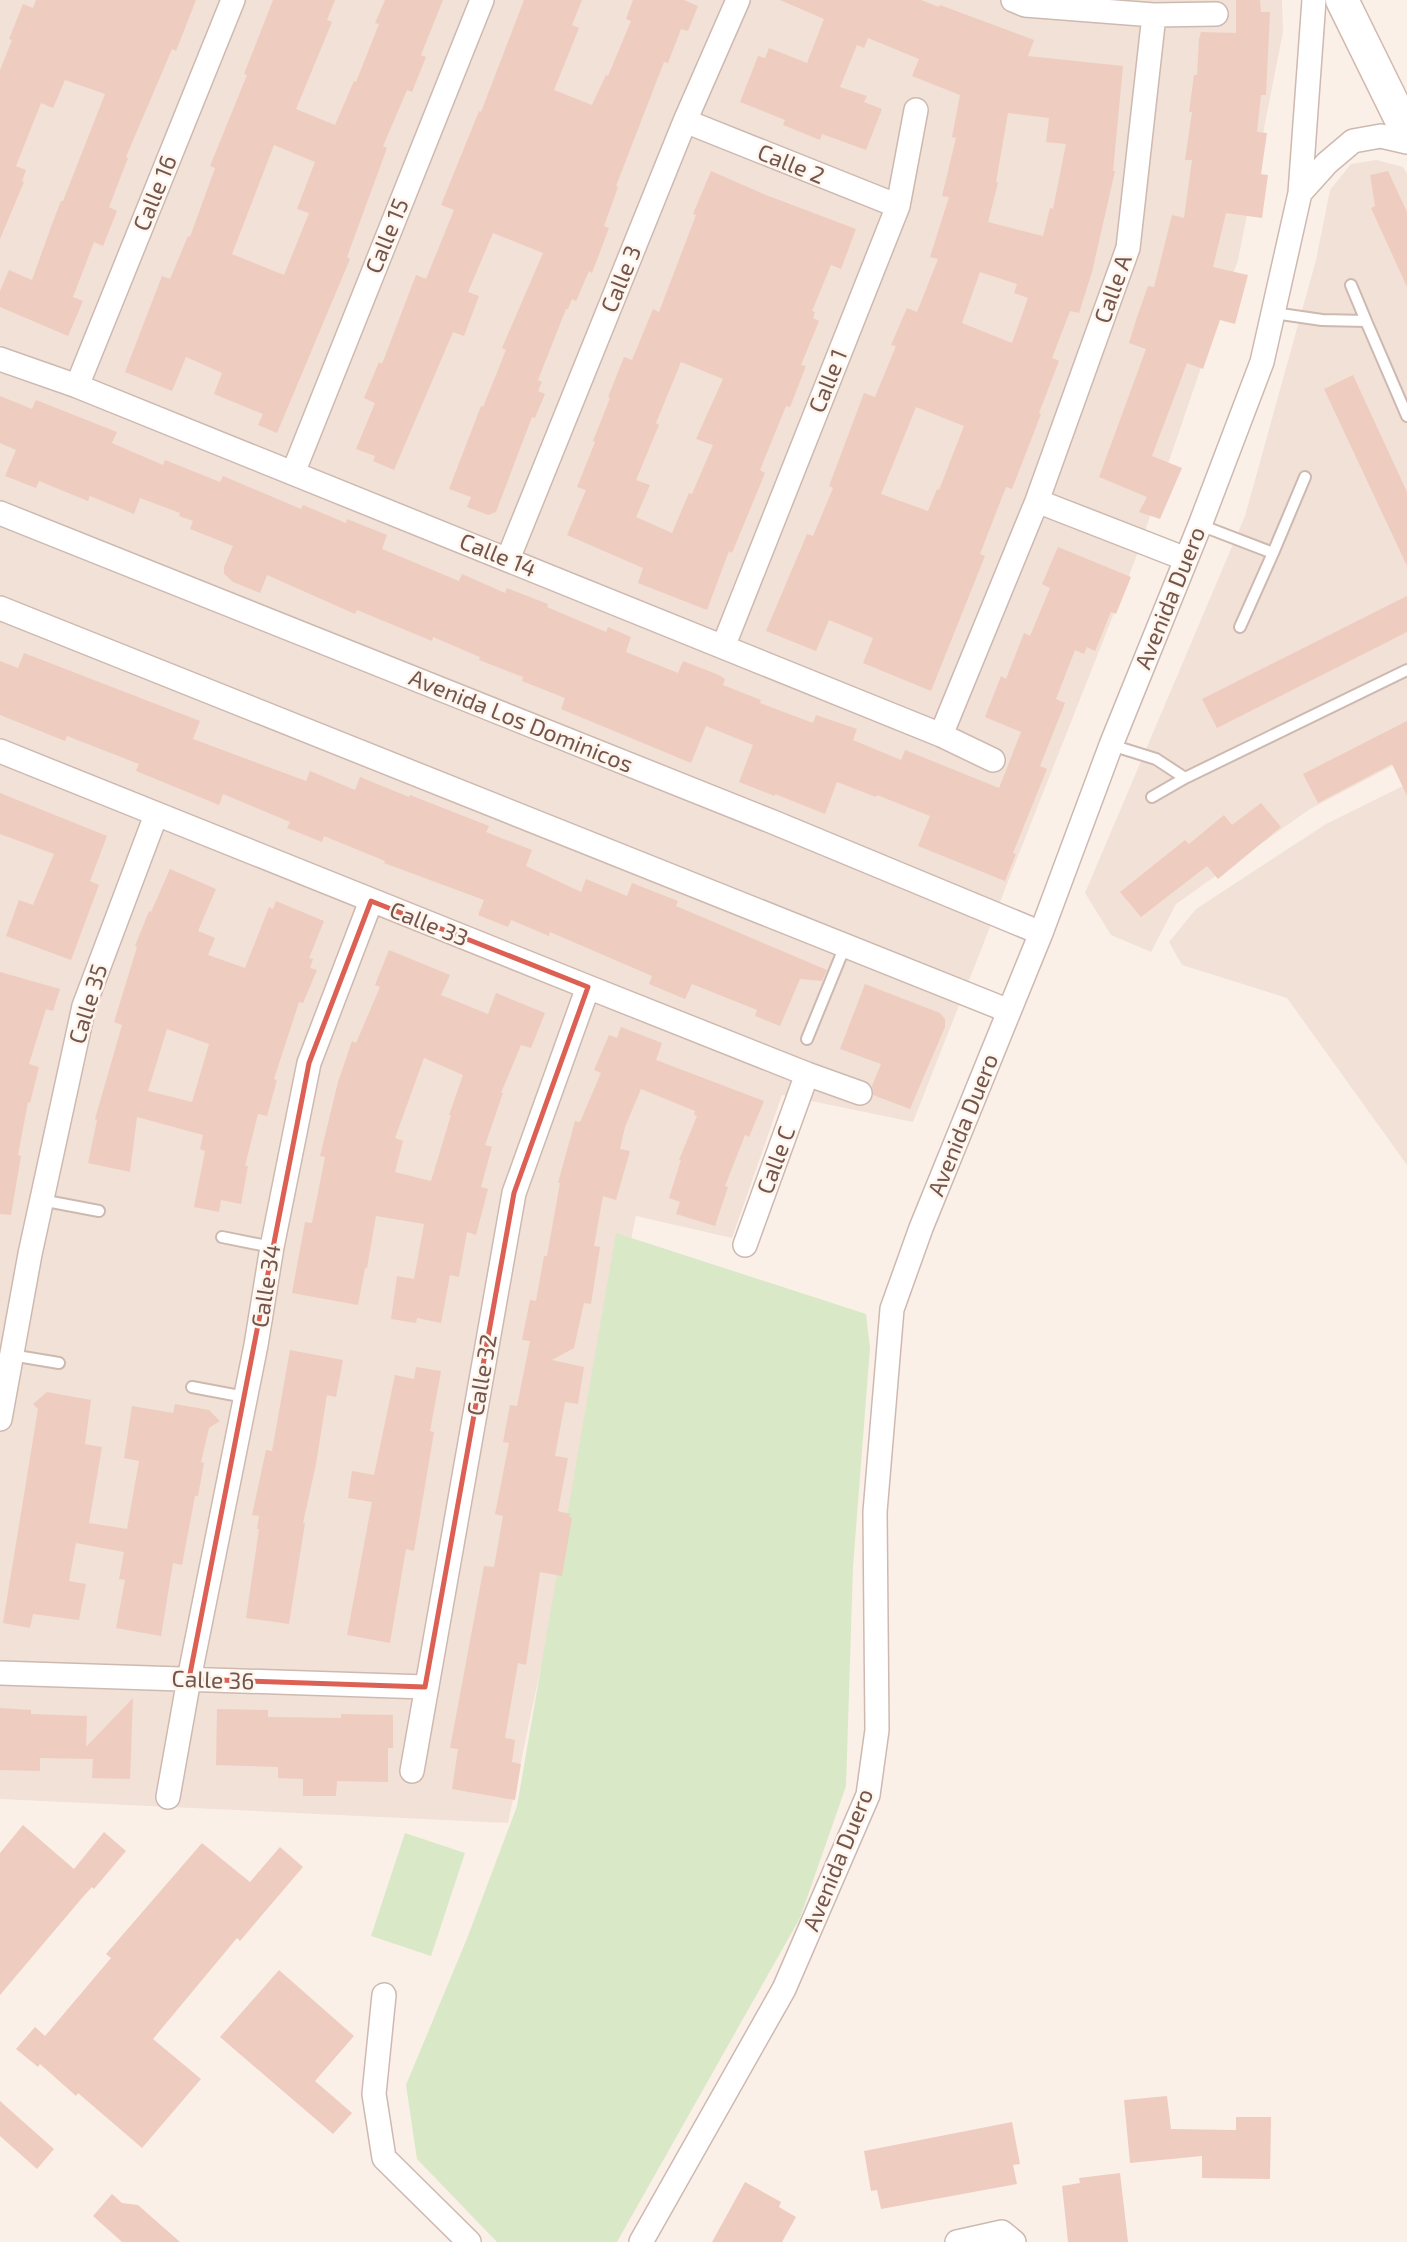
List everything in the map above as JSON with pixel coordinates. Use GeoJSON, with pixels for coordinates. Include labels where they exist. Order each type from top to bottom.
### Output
{"type":"FeatureCollection","features":[{"type":"Feature","properties":{"kind":"street","name":"Calle 16"},"geometry":{"type":"LineString","coordinates":[[77,386],[233,0]]}},
{"type":"Feature","properties":{"kind":"street","name":"Calle 15"},"geometry":{"type":"LineString","coordinates":[[293,473],[482,0]]}},
{"type":"Feature","properties":{"kind":"street","name":"Calle 3"},"geometry":{"type":"LineString","coordinates":[[508,559],[685,121],[738,0]]}},
{"type":"Feature","properties":{"kind":"street"},"geometry":{"type":"LineString","coordinates":[[1013,0],[1025,5],[1154,15],[1216,14]]}},
{"type":"Feature","properties":{"kind":"street","name":"Avenida Duero"},"geometry":{"type":"LineString","coordinates":[[641,2242],[783,1989],[869,1795],[877,1730],[875,1512],[892,1309],[921,1228],[1041,933],[1111,745],[1200,526],[1262,362],[1300,192],[1314,0]]}},
{"type":"Feature","properties":{"kind":"street"},"geometry":{"type":"LineString","coordinates":[[1342,0],[1407,132]]}},
{"type":"Feature","properties":{"kind":"street","name":"Calle A"},"geometry":{"type":"LineString","coordinates":[[941,736],[1037,502],[1128,248],[1154,15]]}},
{"type":"Feature","properties":{"kind":"street","name":"Calle 1"},"geometry":{"type":"LineString","coordinates":[[723,647],[898,206],[916,110]]}},
{"type":"Feature","properties":{"kind":"street","name":"Calle 2"},"geometry":{"type":"LineString","coordinates":[[685,121],[898,206]]}},
{"type":"Feature","properties":{"kind":"street"},"geometry":{"type":"LineString","coordinates":[[1300,192],[1327,163],[1353,141],[1381,136],[1407,142]]}},
{"type":"Feature","properties":{"kind":"street","name":"Calle 14"},"geometry":{"type":"LineString","coordinates":[[0,359],[77,386],[508,559],[941,736],[993,760]]}},
{"type":"Feature","properties":{"kind":"street"},"geometry":{"type":"LineString","coordinates":[[1037,502],[1186,559]]}},
{"type":"Feature","properties":{"kind":"street","name":"Avenida Los Dominicos"},"geometry":{"type":"LineString","coordinates":[[0,513],[761,817],[1041,933]]}},
{"type":"Feature","properties":{"kind":"street"},"geometry":{"type":"LineString","coordinates":[[0,608],[1009,1012]]}},
{"type":"Feature","properties":{"kind":"street","name":"Calle 33"},"geometry":{"type":"LineString","coordinates":[[0,751],[588,988],[860,1093]]}},
{"type":"Feature","properties":{"kind":"street","name":"Calle 35"},"geometry":{"type":"LineString","coordinates":[[0,1419],[41,1200],[84,1006],[156,814]]}},
{"type":"Feature","properties":{"kind":"street","name":"Calle 34"},"geometry":{"type":"LineString","coordinates":[[168,1797],[309,1063],[370,901]]}},
{"type":"Feature","properties":{"kind":"street","name":"Calle 32"},"geometry":{"type":"LineString","coordinates":[[412,1771],[514,1193],[588,988]]}},
{"type":"Feature","properties":{"kind":"street","name":"Calle C"},"geometry":{"type":"LineString","coordinates":[[746,1245],[807,1074]]}},
{"type":"Feature","properties":{"kind":"street","name":"Calle 36"},"geometry":{"type":"LineString","coordinates":[[0,1673],[425,1687]]}},
{"type":"Feature","properties":{"kind":"street"},"geometry":{"type":"LineString","coordinates":[[384,1995],[374,2094],[384,2158],[469,2242]]}},
{"type":"Feature","properties":{"kind":"street"},"geometry":{"type":"LineString","coordinates":[[957,2242],[1002,2232],[1014,2242]]}},
{"type":"Feature","properties":{"kind":"lane"},"geometry":{"type":"LineString","coordinates":[[1351,285],[1407,416]]}},
{"type":"Feature","properties":{"kind":"lane"},"geometry":{"type":"LineString","coordinates":[[1274,313],[1322,320],[1366,321]]}},
{"type":"Feature","properties":{"kind":"lane"},"geometry":{"type":"LineString","coordinates":[[1240,627],[1305,477]]}},
{"type":"Feature","properties":{"kind":"lane"},"geometry":{"type":"LineString","coordinates":[[1200,526],[1273,553]]}},
{"type":"Feature","properties":{"kind":"lane"},"geometry":{"type":"LineString","coordinates":[[1152,797],[1185,778],[1407,670]]}},
{"type":"Feature","properties":{"kind":"lane"},"geometry":{"type":"LineString","coordinates":[[1111,745],[1156,760],[1185,778]]}},
{"type":"Feature","properties":{"kind":"lane"},"geometry":{"type":"LineString","coordinates":[[807,1039],[845,946]]}},
{"type":"Feature","properties":{"kind":"lane"},"geometry":{"type":"LineString","coordinates":[[41,1200],[99,1212]]}},
{"type":"Feature","properties":{"kind":"lane"},"geometry":{"type":"LineString","coordinates":[[222,1237],[272,1247]]}},
{"type":"Feature","properties":{"kind":"lane"},"geometry":{"type":"LineString","coordinates":[[11,1355],[59,1363]]}},
{"type":"Feature","properties":{"kind":"lane"},"geometry":{"type":"LineString","coordinates":[[192,1387],[245,1397]]}},
{"type":"Feature","properties":{"kind":"highlighted area"},"geometry":{"type":"Polygon","coordinates":[[[371,901],[588,987],[514,1193],[425,1687],[189,1679],[309,1063],[371,901]]]}},
{"type":"Feature","properties":{"kind":"shaded area"},"geometry":{"type":"Polygon","coordinates":[[[0,0],[1282,0],[1283,32],[1238,260],[1135,560],[913,1122],[782,1095],[732,1238],[636,1216],[508,1823],[0,1799],[0,0]]]}},
{"type":"Feature","properties":{"kind":"shaded area"},"geometry":{"type":"Polygon","coordinates":[[[1376,160],[1403,167],[1407,174],[1407,758],[1310,809],[1176,904],[1151,952],[1111,935],[1085,893],[1245,516],[1316,260],[1330,190],[1351,164],[1376,160]]]}},
{"type":"Feature","properties":{"kind":"shaded area"},"geometry":{"type":"Polygon","coordinates":[[[1407,784],[1407,1165],[1287,998],[1182,965],[1169,942],[1196,909],[1326,824],[1407,784]]]}},
{"type":"Feature","properties":{"kind":"green space"},"geometry":{"type":"Polygon","coordinates":[[[616,1233],[866,1314],[870,1348],[853,1567],[846,1786],[800,1918],[617,2242],[497,2242],[417,2159],[406,2085],[468,1936],[517,1806],[616,1233]]]}},
{"type":"Feature","properties":{"kind":"green space"},"geometry":{"type":"Polygon","coordinates":[[[405,1833],[465,1853],[431,1956],[371,1936],[405,1833]]]}},
{"type":"Feature","properties":{"kind":"building"},"geometry":{"type":"Polygon","coordinates":[[[36,0],[196,0],[176,51],[172,49],[126,157],[128,158],[109,207],[117,211],[103,246],[94,242],[73,297],[83,301],[68,336],[0,307],[0,291],[9,270],[32,280],[105,94],[65,80],[53,108],[41,103],[16,166],[26,170],[22,181],[24,182],[0,239],[0,70],[23,4],[33,8],[36,0]]]}},
{"type":"Feature","properties":{"kind":"building"},"geometry":{"type":"Polygon","coordinates":[[[273,0],[335,0],[327,20],[332,22],[296,109],[335,125],[354,81],[356,82],[379,24],[375,23],[385,0],[443,0],[421,55],[426,57],[412,92],[407,90],[383,146],[387,148],[347,257],[350,259],[277,433],[258,425],[263,414],[214,394],[222,373],[186,357],[172,391],[125,372],[162,276],[170,279],[188,236],[190,237],[215,168],[210,166],[247,75],[244,74],[273,0]],[[274,145],[232,254],[284,275],[309,213],[297,209],[315,162],[274,145]]]}},
{"type":"Feature","properties":{"kind":"building"},"geometry":{"type":"Polygon","coordinates":[[[524,0],[582,0],[572,25],[579,28],[554,90],[592,105],[606,75],[608,76],[631,21],[626,19],[633,0],[684,0],[698,6],[688,31],[681,29],[668,63],[664,62],[616,186],[618,187],[604,226],[609,228],[592,273],[589,271],[576,301],[572,299],[566,309],[538,380],[542,382],[538,391],[545,394],[535,418],[532,417],[496,512],[488,515],[467,507],[471,497],[449,489],[506,350],[502,348],[543,253],[493,233],[468,292],[479,296],[464,336],[453,332],[394,470],[373,461],[375,456],[356,449],[375,403],[364,398],[379,362],[382,364],[416,275],[426,279],[454,210],[441,205],[479,111],[481,112],[524,0]]]}},
{"type":"Feature","properties":{"kind":"building"},"geometry":{"type":"Polygon","coordinates":[[[780,0],[921,0],[1034,40],[1028,56],[1123,66],[1115,171],[1092,272],[1079,313],[1070,311],[1052,358],[1059,361],[1039,413],[1041,414],[1012,489],[1006,487],[980,554],[985,556],[931,691],[863,663],[873,638],[829,620],[816,651],[766,631],[807,534],[813,536],[833,488],[829,486],[864,393],[875,397],[896,346],[891,345],[907,308],[917,312],[938,259],[930,257],[949,197],[942,196],[956,138],[952,137],[960,95],[912,76],[919,59],[868,38],[864,48],[857,45],[840,87],[867,96],[864,102],[882,109],[866,150],[822,134],[820,140],[783,125],[785,120],[740,102],[758,56],[765,58],[769,48],[807,63],[824,19],[780,0]],[[1008,113],[996,182],[998,183],[988,222],[1043,236],[1050,208],[1053,209],[1066,144],[1046,142],[1049,118],[1008,113]],[[980,272],[962,323],[1012,343],[1028,298],[1014,293],[1017,284],[980,272]],[[916,407],[881,494],[928,511],[964,426],[916,407]]]}},
{"type":"Feature","properties":{"kind":"building"},"geometry":{"type":"Polygon","coordinates":[[[1236,0],[1260,0],[1261,12],[1270,12],[1266,95],[1261,95],[1257,132],[1267,133],[1261,174],[1268,175],[1262,218],[1226,213],[1213,267],[1248,275],[1235,324],[1220,320],[1203,369],[1187,363],[1152,456],[1182,468],[1160,519],[1139,512],[1147,497],[1099,477],[1146,349],[1129,343],[1136,320],[1148,286],[1154,287],[1172,215],[1184,218],[1192,160],[1185,160],[1192,112],[1189,112],[1194,75],[1197,75],[1201,32],[1236,33],[1236,0]]]}},
{"type":"Feature","properties":{"kind":"building"},"geometry":{"type":"Polygon","coordinates":[[[711,171],[856,229],[841,269],[831,265],[812,311],[815,312],[813,318],[819,321],[801,365],[806,366],[790,407],[786,406],[760,470],[765,473],[732,553],[729,551],[707,610],[638,583],[643,568],[567,535],[586,490],[577,487],[595,442],[593,441],[610,398],[608,397],[624,357],[632,360],[653,309],[659,312],[696,215],[693,214],[711,171]],[[681,362],[636,480],[650,485],[636,517],[672,533],[713,445],[696,439],[723,379],[681,362]]]}},
{"type":"Feature","properties":{"kind":"building"},"geometry":{"type":"Polygon","coordinates":[[[1388,171],[1407,212],[1407,287],[1371,208],[1375,206],[1370,175],[1388,171]]]}},
{"type":"Feature","properties":{"kind":"building"},"geometry":{"type":"Polygon","coordinates":[[[1353,375],[1407,492],[1407,566],[1324,389],[1353,375]]]}},
{"type":"Feature","properties":{"kind":"building"},"geometry":{"type":"Polygon","coordinates":[[[0,396],[32,409],[36,400],[117,432],[112,443],[163,465],[165,460],[220,482],[223,476],[301,509],[303,505],[346,523],[347,519],[387,535],[382,549],[459,581],[462,574],[505,593],[507,588],[606,632],[608,627],[631,637],[626,652],[678,673],[683,661],[719,675],[725,679],[723,685],[761,700],[760,703],[813,723],[816,715],[857,729],[853,740],[901,760],[905,750],[999,788],[1021,732],[985,717],[1001,676],[1006,679],[1024,633],[1030,636],[1050,588],[1042,584],[1058,547],[1131,577],[1116,614],[1111,612],[1095,651],[1087,647],[1084,654],[1075,650],[1056,699],[1065,703],[1040,766],[1047,769],[1013,853],[1016,854],[1005,881],[918,846],[930,816],[837,782],[825,814],[775,796],[739,782],[753,745],[706,726],[691,763],[561,709],[565,698],[522,681],[523,677],[479,660],[480,657],[433,637],[432,641],[357,610],[355,614],[267,575],[260,593],[233,582],[224,574],[224,567],[233,546],[190,529],[193,521],[179,516],[180,513],[140,498],[134,514],[90,496],[88,501],[39,481],[36,488],[5,476],[16,450],[0,443],[0,396]]]}},
{"type":"Feature","properties":{"kind":"building"},"geometry":{"type":"Polygon","coordinates":[[[1407,596],[1407,632],[1217,728],[1202,699],[1407,596]]]}},
{"type":"Feature","properties":{"kind":"building"},"geometry":{"type":"Polygon","coordinates":[[[24,653],[200,721],[193,739],[306,781],[310,771],[355,790],[360,777],[409,797],[410,795],[489,826],[486,832],[532,850],[526,866],[581,892],[586,879],[627,896],[632,883],[678,901],[676,906],[827,970],[822,981],[800,979],[780,1026],[755,1016],[757,1010],[692,984],[685,999],[649,984],[652,976],[550,932],[549,936],[511,920],[508,927],[478,915],[484,900],[384,863],[385,861],[324,836],[322,842],[287,828],[290,822],[223,794],[219,805],[136,771],[139,764],[67,736],[65,741],[0,715],[0,661],[18,668],[24,653]]]}},
{"type":"Feature","properties":{"kind":"building"},"geometry":{"type":"Polygon","coordinates":[[[1407,721],[1407,796],[1392,764],[1318,803],[1303,774],[1407,721]]]}},
{"type":"Feature","properties":{"kind":"building"},"geometry":{"type":"Polygon","coordinates":[[[0,793],[107,836],[90,881],[99,885],[71,960],[6,936],[19,900],[33,905],[54,854],[0,834],[0,793]]]}},
{"type":"Feature","properties":{"kind":"building"},"geometry":{"type":"Polygon","coordinates":[[[1261,803],[1281,827],[1218,879],[1207,866],[1141,917],[1120,892],[1185,840],[1189,844],[1224,815],[1232,825],[1261,803]]]}},
{"type":"Feature","properties":{"kind":"building"},"geometry":{"type":"Polygon","coordinates":[[[170,869],[216,889],[198,931],[215,938],[208,955],[245,968],[269,907],[273,909],[276,901],[324,921],[309,958],[313,959],[310,968],[317,970],[303,1003],[299,1002],[274,1079],[277,1080],[267,1116],[258,1114],[245,1166],[248,1166],[241,1204],[221,1200],[219,1212],[194,1207],[205,1151],[200,1149],[203,1135],[137,1117],[130,1172],[88,1163],[97,1120],[95,1119],[122,1025],[114,1022],[137,947],[135,946],[149,911],[151,912],[170,869]],[[167,1029],[148,1091],[192,1102],[209,1044],[167,1029]]]}},
{"type":"Feature","properties":{"kind":"building"},"geometry":{"type":"Polygon","coordinates":[[[389,950],[450,975],[441,995],[488,1014],[496,993],[545,1013],[531,1048],[521,1045],[501,1093],[485,1145],[492,1147],[481,1187],[488,1189],[476,1235],[467,1232],[459,1277],[450,1275],[441,1323],[417,1318],[416,1323],[391,1319],[397,1276],[414,1279],[424,1224],[376,1216],[358,1305],[292,1293],[305,1222],[312,1223],[325,1157],[320,1156],[338,1082],[352,1041],[356,1043],[380,987],[375,985],[389,950]],[[424,1058],[395,1138],[403,1141],[395,1172],[431,1181],[463,1075],[424,1058]]]}},
{"type":"Feature","properties":{"kind":"building"},"geometry":{"type":"Polygon","coordinates":[[[0,972],[60,989],[53,1011],[46,1009],[29,1064],[39,1067],[30,1103],[28,1102],[11,1215],[0,1214],[0,972]]]}},
{"type":"Feature","properties":{"kind":"building"},"geometry":{"type":"Polygon","coordinates":[[[865,984],[940,1013],[945,1019],[945,1027],[910,1109],[873,1095],[872,1086],[881,1064],[840,1049],[865,984]]]}},
{"type":"Feature","properties":{"kind":"building"},"geometry":{"type":"Polygon","coordinates":[[[621,1027],[662,1043],[656,1060],[764,1101],[749,1137],[745,1135],[725,1186],[728,1187],[715,1226],[676,1214],[680,1202],[669,1198],[679,1160],[697,1116],[694,1115],[695,1111],[641,1089],[625,1127],[620,1149],[630,1151],[616,1200],[603,1196],[594,1246],[600,1247],[591,1304],[584,1303],[574,1348],[552,1360],[584,1367],[578,1404],[565,1402],[555,1456],[568,1458],[558,1511],[570,1514],[569,1517],[572,1518],[562,1576],[540,1572],[526,1665],[518,1663],[505,1738],[515,1740],[512,1762],[521,1764],[515,1800],[452,1789],[458,1749],[450,1748],[484,1566],[494,1567],[503,1516],[495,1514],[509,1443],[503,1442],[510,1405],[517,1406],[530,1341],[522,1340],[530,1300],[536,1301],[544,1256],[547,1256],[558,1183],[575,1121],[580,1122],[601,1073],[594,1070],[609,1035],[617,1038],[621,1027]]]}},
{"type":"Feature","properties":{"kind":"building"},"geometry":{"type":"Polygon","coordinates":[[[290,1350],[343,1360],[336,1397],[327,1395],[303,1523],[289,1624],[246,1618],[259,1529],[259,1516],[252,1515],[266,1450],[272,1451],[290,1350]]]}},
{"type":"Feature","properties":{"kind":"building"},"geometry":{"type":"Polygon","coordinates":[[[416,1367],[441,1371],[430,1431],[434,1432],[414,1551],[406,1549],[390,1643],[347,1635],[372,1502],[348,1498],[352,1471],[374,1475],[395,1375],[414,1379],[416,1367]]]}},
{"type":"Feature","properties":{"kind":"building"},"geometry":{"type":"Polygon","coordinates":[[[47,1392],[91,1400],[85,1444],[102,1447],[89,1523],[127,1529],[139,1461],[124,1458],[132,1406],[173,1413],[175,1404],[209,1410],[220,1421],[209,1428],[201,1462],[204,1463],[198,1496],[195,1496],[182,1565],[173,1563],[161,1636],[116,1628],[125,1580],[119,1579],[124,1552],[76,1543],[69,1581],[86,1584],[79,1620],[33,1614],[30,1628],[3,1623],[38,1409],[33,1404],[47,1392]]]}},
{"type":"Feature","properties":{"kind":"building"},"geometry":{"type":"Polygon","coordinates":[[[133,1698],[130,1779],[92,1778],[93,1759],[40,1758],[40,1771],[0,1770],[0,1708],[31,1710],[31,1714],[87,1716],[86,1747],[133,1698]]]}},
{"type":"Feature","properties":{"kind":"building"},"geometry":{"type":"Polygon","coordinates":[[[217,1709],[268,1710],[268,1717],[341,1718],[341,1714],[393,1715],[393,1748],[388,1748],[388,1782],[337,1781],[336,1796],[303,1796],[303,1779],[278,1778],[278,1767],[216,1765],[217,1709]]]}},
{"type":"Feature","properties":{"kind":"building"},"geometry":{"type":"Polygon","coordinates":[[[23,1825],[74,1869],[104,1832],[126,1851],[94,1889],[92,1887],[82,1898],[0,1995],[0,1853],[23,1825]]]}},
{"type":"Feature","properties":{"kind":"building"},"geometry":{"type":"Polygon","coordinates":[[[202,1843],[250,1882],[280,1847],[303,1867],[240,1941],[237,1938],[153,2039],[201,2079],[142,2148],[78,2093],[76,2096],[40,2064],[38,2067],[16,2049],[35,2027],[45,2036],[111,1958],[106,1954],[202,1843]]]}},
{"type":"Feature","properties":{"kind":"building"},"geometry":{"type":"Polygon","coordinates":[[[279,1970],[354,2036],[315,2081],[352,2113],[333,2134],[220,2037],[279,1970]]]}},
{"type":"Feature","properties":{"kind":"building"},"geometry":{"type":"Polygon","coordinates":[[[1167,2096],[1171,2129],[1236,2130],[1236,2117],[1271,2117],[1270,2179],[1202,2178],[1202,2156],[1130,2163],[1124,2100],[1167,2096]]]}},
{"type":"Feature","properties":{"kind":"building"},"geometry":{"type":"Polygon","coordinates":[[[0,2101],[54,2149],[37,2169],[0,2136],[0,2101]]]}},
{"type":"Feature","properties":{"kind":"building"},"geometry":{"type":"Polygon","coordinates":[[[1012,2122],[1020,2164],[1013,2165],[1017,2184],[881,2209],[877,2190],[871,2191],[864,2151],[1012,2122]]]}},
{"type":"Feature","properties":{"kind":"building"},"geometry":{"type":"Polygon","coordinates":[[[1120,2173],[1128,2242],[1068,2242],[1062,2186],[1080,2183],[1079,2178],[1120,2173]]]}},
{"type":"Feature","properties":{"kind":"building"},"geometry":{"type":"Polygon","coordinates":[[[745,2182],[781,2202],[779,2207],[796,2217],[782,2242],[712,2242],[745,2182]]]}},
{"type":"Feature","properties":{"kind":"building"},"geometry":{"type":"Polygon","coordinates":[[[112,2194],[122,2203],[138,2205],[180,2242],[122,2242],[93,2216],[112,2194]]]}}]}
